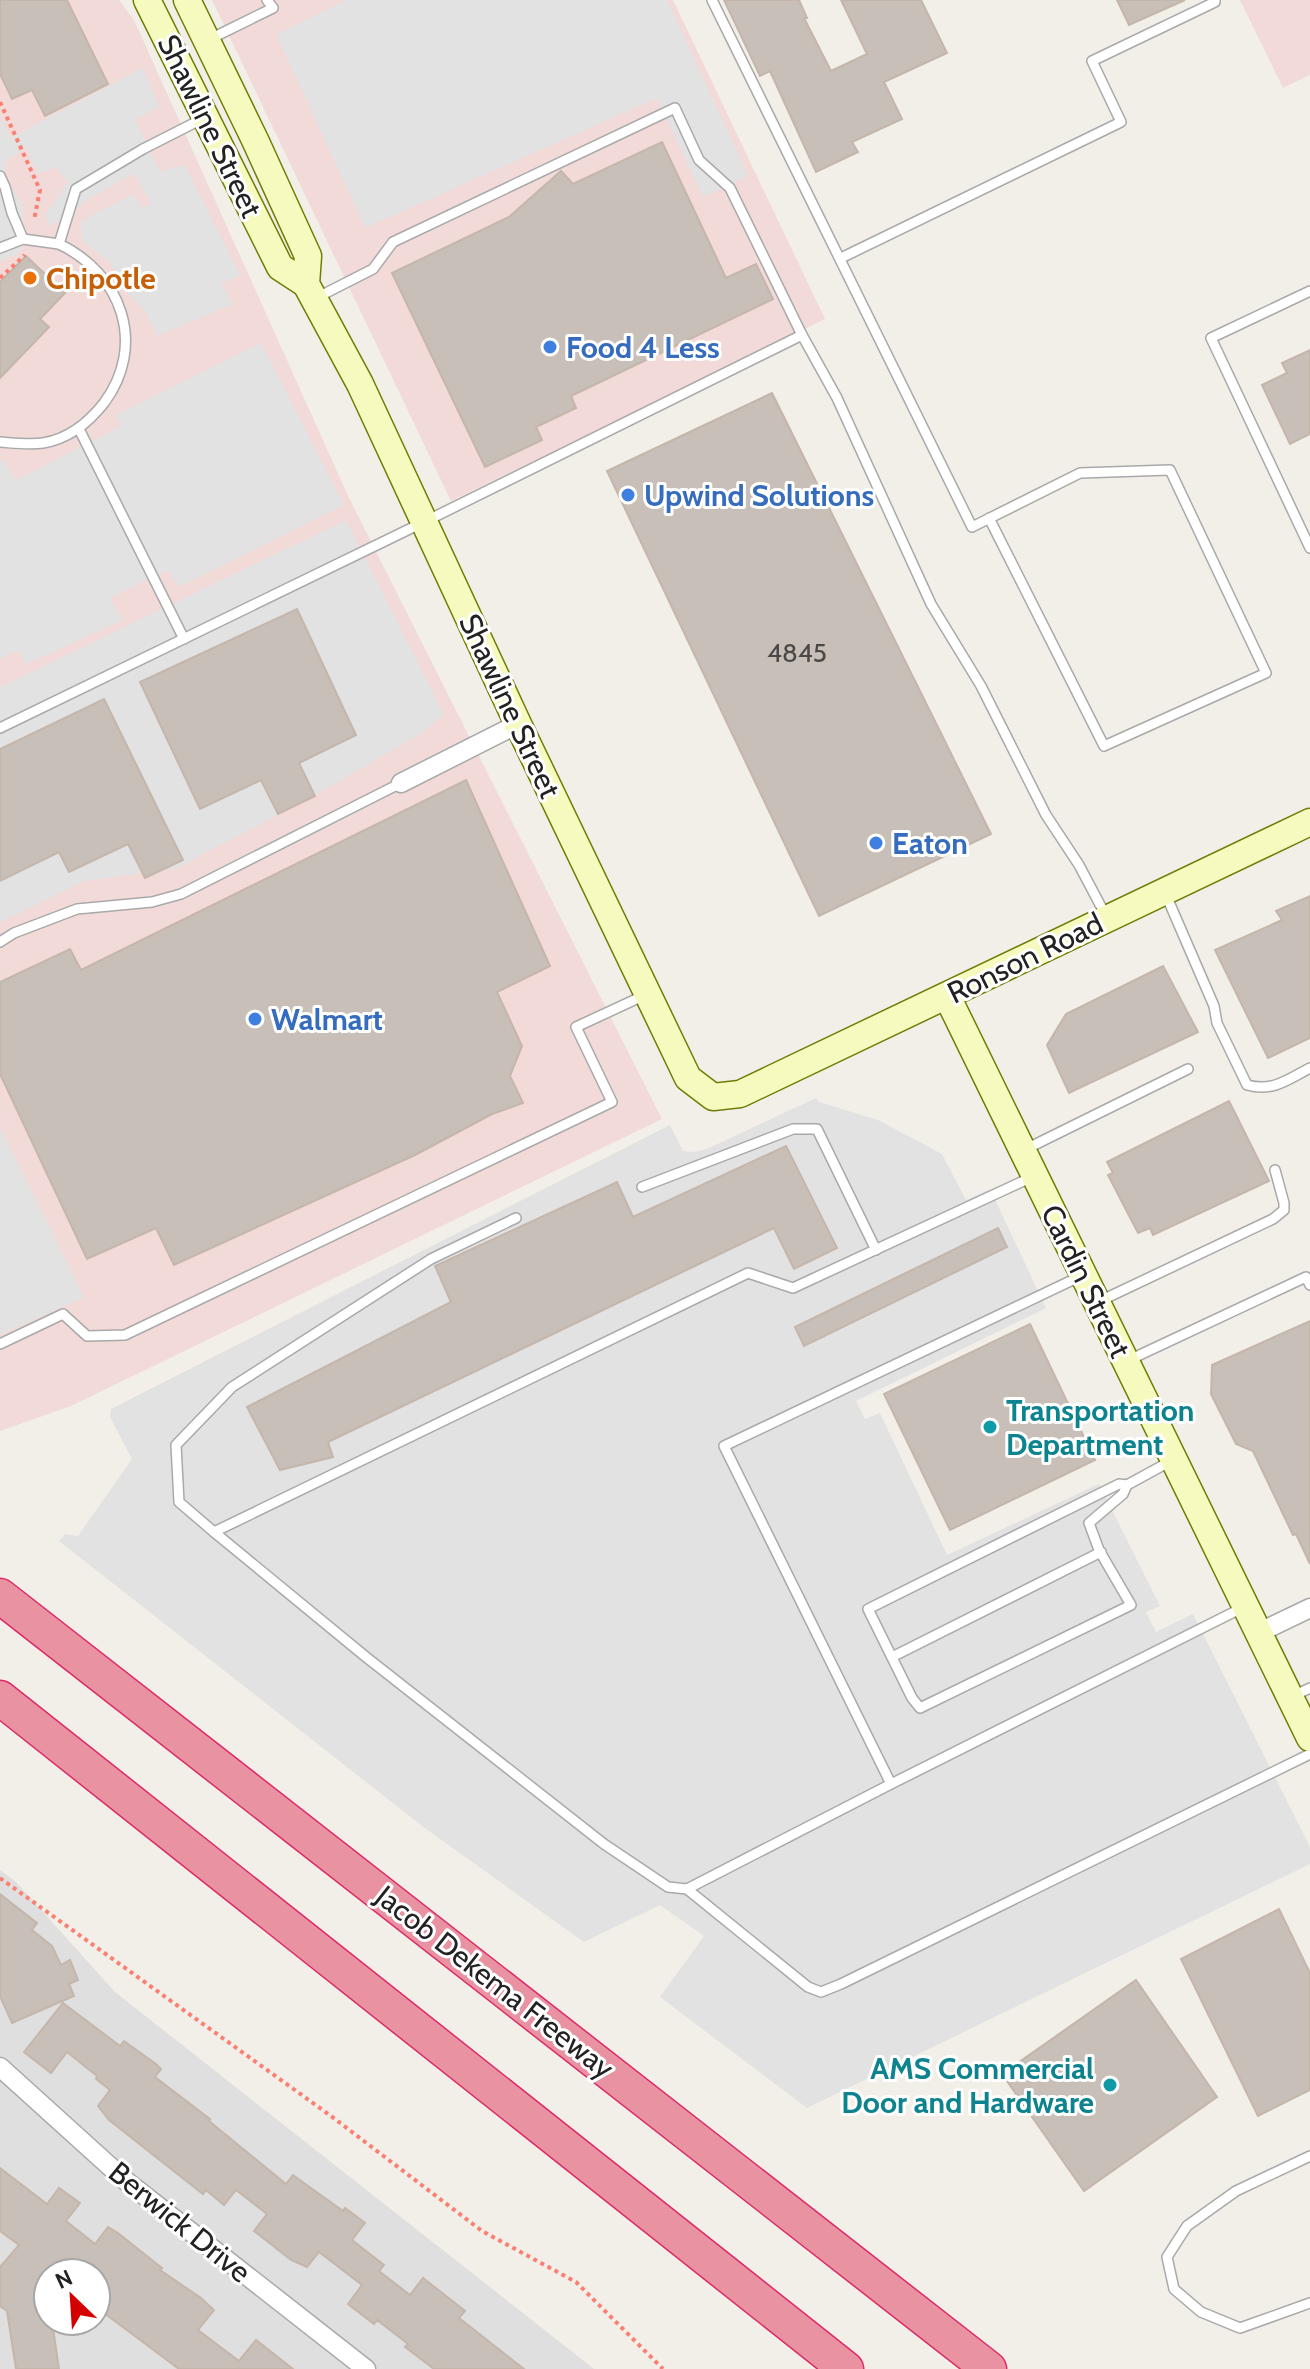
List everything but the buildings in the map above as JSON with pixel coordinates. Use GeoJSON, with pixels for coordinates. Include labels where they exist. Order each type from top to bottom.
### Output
{"type":"FeatureCollection","features":[{"type":"Feature","properties":{"kind":"highway","name":"Jacob Dekema Freeway"},"geometry":{"type":"LineString","coordinates":[[0,1596],[989,2369]]}},
{"type":"Feature","properties":{"kind":"highway"},"geometry":{"type":"LineString","coordinates":[[0,1698],[846,2369]]}},
{"type":"Feature","properties":{"kind":"highway"},"geometry":{"type":"LineString","coordinates":[[691,2247],[810,2369]]}},
{"type":"Feature","properties":{"kind":"street","name":"Shawline Street"},"geometry":{"type":"LineString","coordinates":[[147,0],[280,267],[310,291],[360,384],[518,724],[688,1078],[713,1097],[740,1094]]}},
{"type":"Feature","properties":{"kind":"street","name":"Shawline Street"},"geometry":{"type":"LineString","coordinates":[[187,0],[308,256],[310,291]]}},
{"type":"Feature","properties":{"kind":"street"},"geometry":{"type":"LineString","coordinates":[[401,783],[518,724]]}},
{"type":"Feature","properties":{"kind":"street","name":"Ronson Road"},"geometry":{"type":"LineString","coordinates":[[740,1094],[1310,822]]}},
{"type":"Feature","properties":{"kind":"street","name":"Cardin Street"},"geometry":{"type":"LineString","coordinates":[[947,996],[1258,1633],[1300,1693],[1310,1738]]}},
{"type":"Feature","properties":{"kind":"street"},"geometry":{"type":"LineString","coordinates":[[1258,1633],[1310,1608]]}},
{"type":"Feature","properties":{"kind":"street","name":"Berwick Drive"},"geometry":{"type":"LineString","coordinates":[[0,2067],[126,2181],[366,2369]]}},
{"type":"Feature","properties":{"kind":"lane"},"geometry":{"type":"LineString","coordinates":[[207,41],[273,8],[267,0]]}},
{"type":"Feature","properties":{"kind":"lane"},"geometry":{"type":"LineString","coordinates":[[712,0],[972,527],[989,518],[1080,473],[1170,470],[1266,673],[1104,746],[989,518]]}},
{"type":"Feature","properties":{"kind":"lane"},"geometry":{"type":"LineString","coordinates":[[841,258],[1121,122],[1092,61],[1215,1]]}},
{"type":"Feature","properties":{"kind":"lane"},"geometry":{"type":"LineString","coordinates":[[310,291],[373,269],[393,242],[675,108],[699,160],[730,188],[802,335],[837,398],[931,604],[981,686],[1046,815],[1079,865],[1108,919]]}},
{"type":"Feature","properties":{"kind":"lane"},"geometry":{"type":"LineString","coordinates":[[59,244],[76,189],[205,117]]}},
{"type":"Feature","properties":{"kind":"lane"},"geometry":{"type":"LineString","coordinates":[[0,176],[12,213],[28,240]]}},
{"type":"Feature","properties":{"kind":"lane"},"geometry":{"type":"LineString","coordinates":[[0,248],[28,240],[59,244],[78,252],[109,287],[122,314],[127,350],[122,371],[111,393],[79,429],[46,442],[0,442]]}},
{"type":"Feature","properties":{"kind":"lane"},"geometry":{"type":"LineString","coordinates":[[1310,291],[1211,338],[1310,548]]}},
{"type":"Feature","properties":{"kind":"lane"},"geometry":{"type":"LineString","coordinates":[[0,728],[802,335]]}},
{"type":"Feature","properties":{"kind":"lane"},"geometry":{"type":"LineString","coordinates":[[79,429],[184,639]]}},
{"type":"Feature","properties":{"kind":"lane"},"geometry":{"type":"LineString","coordinates":[[0,942],[14,933],[77,909],[152,902],[181,894],[401,783]]}},
{"type":"Feature","properties":{"kind":"lane"},"geometry":{"type":"LineString","coordinates":[[1164,892],[1214,1006],[1217,1023],[1247,1085],[1260,1089],[1275,1086],[1310,1068]]}},
{"type":"Feature","properties":{"kind":"lane"},"geometry":{"type":"LineString","coordinates":[[0,1344],[63,1314],[87,1336],[125,1335],[612,1102],[576,1027],[648,994]]}},
{"type":"Feature","properties":{"kind":"lane"},"geometry":{"type":"LineString","coordinates":[[1022,1150],[1188,1069]]}},
{"type":"Feature","properties":{"kind":"lane"},"geometry":{"type":"LineString","coordinates":[[642,1187],[793,1129],[817,1129],[876,1250]]}},
{"type":"Feature","properties":{"kind":"lane"},"geometry":{"type":"LineString","coordinates":[[1097,1302],[1273,1219],[1284,1210],[1275,1170]]}},
{"type":"Feature","properties":{"kind":"lane"},"geometry":{"type":"LineString","coordinates":[[214,1532],[748,1273],[793,1288],[1035,1176]]}},
{"type":"Feature","properties":{"kind":"lane"},"geometry":{"type":"LineString","coordinates":[[516,1218],[431,1259],[232,1387],[176,1445],[179,1502],[366,1657],[604,1844],[668,1887],[687,1889],[808,1987],[821,1992],[841,1984],[1310,1754]]}},
{"type":"Feature","properties":{"kind":"lane"},"geometry":{"type":"LineString","coordinates":[[891,1784],[724,1446],[1084,1275]]}},
{"type":"Feature","properties":{"kind":"lane"},"geometry":{"type":"LineString","coordinates":[[1126,1362],[1306,1277],[1310,1285]]}},
{"type":"Feature","properties":{"kind":"lane"},"geometry":{"type":"LineString","coordinates":[[1127,1485],[1123,1494],[1089,1523],[1101,1552],[1131,1605],[920,1708],[912,1698],[868,1609],[1119,1484],[1127,1485],[1174,1460]]}},
{"type":"Feature","properties":{"kind":"lane"},"geometry":{"type":"LineString","coordinates":[[892,1657],[1101,1552]]}},
{"type":"Feature","properties":{"kind":"lane"},"geometry":{"type":"LineString","coordinates":[[687,1889],[1245,1606]]}},
{"type":"Feature","properties":{"kind":"lane"},"geometry":{"type":"LineString","coordinates":[[1310,2156],[1236,2191],[1187,2226],[1167,2257],[1174,2289],[1201,2312],[1240,2328],[1310,2303]]}},
{"type":"Feature","properties":{"kind":"path"},"geometry":{"type":"LineString","coordinates":[[0,102],[40,190],[28,240]]}},
{"type":"Feature","properties":{"kind":"path"},"geometry":{"type":"LineString","coordinates":[[0,1878],[331,2116],[482,2231],[576,2282],[663,2369]]}},
{"type":"Feature","properties":{"kind":"shaded area"},"geometry":{"type":"Polygon","coordinates":[[[0,0],[119,0],[134,20],[349,498],[662,1119],[71,1406],[0,1431],[0,0]]]}},
{"type":"Feature","properties":{"kind":"shaded area"},"geometry":{"type":"Polygon","coordinates":[[[212,0],[673,0],[825,319],[451,501],[212,0]]]}},
{"type":"Feature","properties":{"kind":"shaded area"},"geometry":{"type":"Polygon","coordinates":[[[347,0],[667,0],[748,176],[703,197],[657,98],[365,228],[276,34],[347,0]]]}},
{"type":"Feature","properties":{"kind":"shaded area"},"geometry":{"type":"Polygon","coordinates":[[[1240,0],[1310,0],[1310,75],[1283,88],[1240,0]]]}},
{"type":"Feature","properties":{"kind":"shaded area"},"geometry":{"type":"Polygon","coordinates":[[[143,68],[159,107],[135,119],[160,172],[184,164],[240,275],[221,284],[233,304],[157,336],[146,313],[128,294],[109,261],[83,242],[80,222],[133,194],[143,208],[151,204],[134,173],[89,199],[50,227],[45,216],[68,182],[56,167],[37,174],[26,147],[7,160],[3,176],[23,205],[21,252],[0,261],[0,117],[10,138],[143,68]]]}},
{"type":"Feature","properties":{"kind":"shaded area"},"geometry":{"type":"Polygon","coordinates":[[[261,343],[344,505],[178,587],[168,570],[110,598],[123,620],[26,664],[18,650],[0,659],[0,462],[4,460],[16,480],[121,426],[115,415],[261,343]]]}},
{"type":"Feature","properties":{"kind":"shaded area"},"geometry":{"type":"Polygon","coordinates":[[[346,520],[444,715],[420,734],[317,794],[175,869],[84,881],[0,922],[0,687],[346,520]]]}},
{"type":"Feature","properties":{"kind":"shaded area"},"geometry":{"type":"Polygon","coordinates":[[[816,1098],[819,1102],[878,1120],[942,1154],[966,1200],[990,1189],[1046,1308],[856,1401],[865,1419],[880,1413],[947,1555],[1099,1484],[1160,1606],[1146,1612],[1156,1632],[1193,1614],[1310,1847],[1310,1864],[807,2108],[660,1997],[704,1936],[660,1905],[584,1942],[426,1829],[59,1541],[65,1534],[78,1536],[132,1459],[110,1417],[111,1409],[670,1125],[683,1151],[707,1149],[816,1098]],[[786,1146],[633,1217],[616,1182],[435,1265],[451,1302],[247,1407],[280,1470],[332,1457],[328,1443],[774,1228],[795,1269],[837,1249],[786,1146]]]}},
{"type":"Feature","properties":{"kind":"shaded area"},"geometry":{"type":"Polygon","coordinates":[[[0,1127],[84,1297],[0,1335],[0,1127]]]}},
{"type":"Feature","properties":{"kind":"shaded area"},"geometry":{"type":"Polygon","coordinates":[[[0,1870],[16,1882],[115,1992],[594,2369],[0,2369],[0,1870]]]}},
{"type":"Feature","properties":{"kind":"place","name":"Chipotle"},"geometry":{"type":"Point","coordinates":[30,278]}},
{"type":"Feature","properties":{"kind":"place","name":"Food 4 Less"},"geometry":{"type":"Point","coordinates":[550,347]}},
{"type":"Feature","properties":{"kind":"place","name":"Upwind Solutions"},"geometry":{"type":"Point","coordinates":[628,495]}},
{"type":"Feature","properties":{"kind":"place","name":"Eaton"},"geometry":{"type":"Point","coordinates":[876,843]}},
{"type":"Feature","properties":{"kind":"place","name":"Walmart"},"geometry":{"type":"Point","coordinates":[255,1019]}},
{"type":"Feature","properties":{"kind":"place","name":"Transportation Department"},"geometry":{"type":"Point","coordinates":[990,1427]}},
{"type":"Feature","properties":{"kind":"place","name":"AMS Commercial Door and Hardware"},"geometry":{"type":"Point","coordinates":[1110,2085]}}]}
